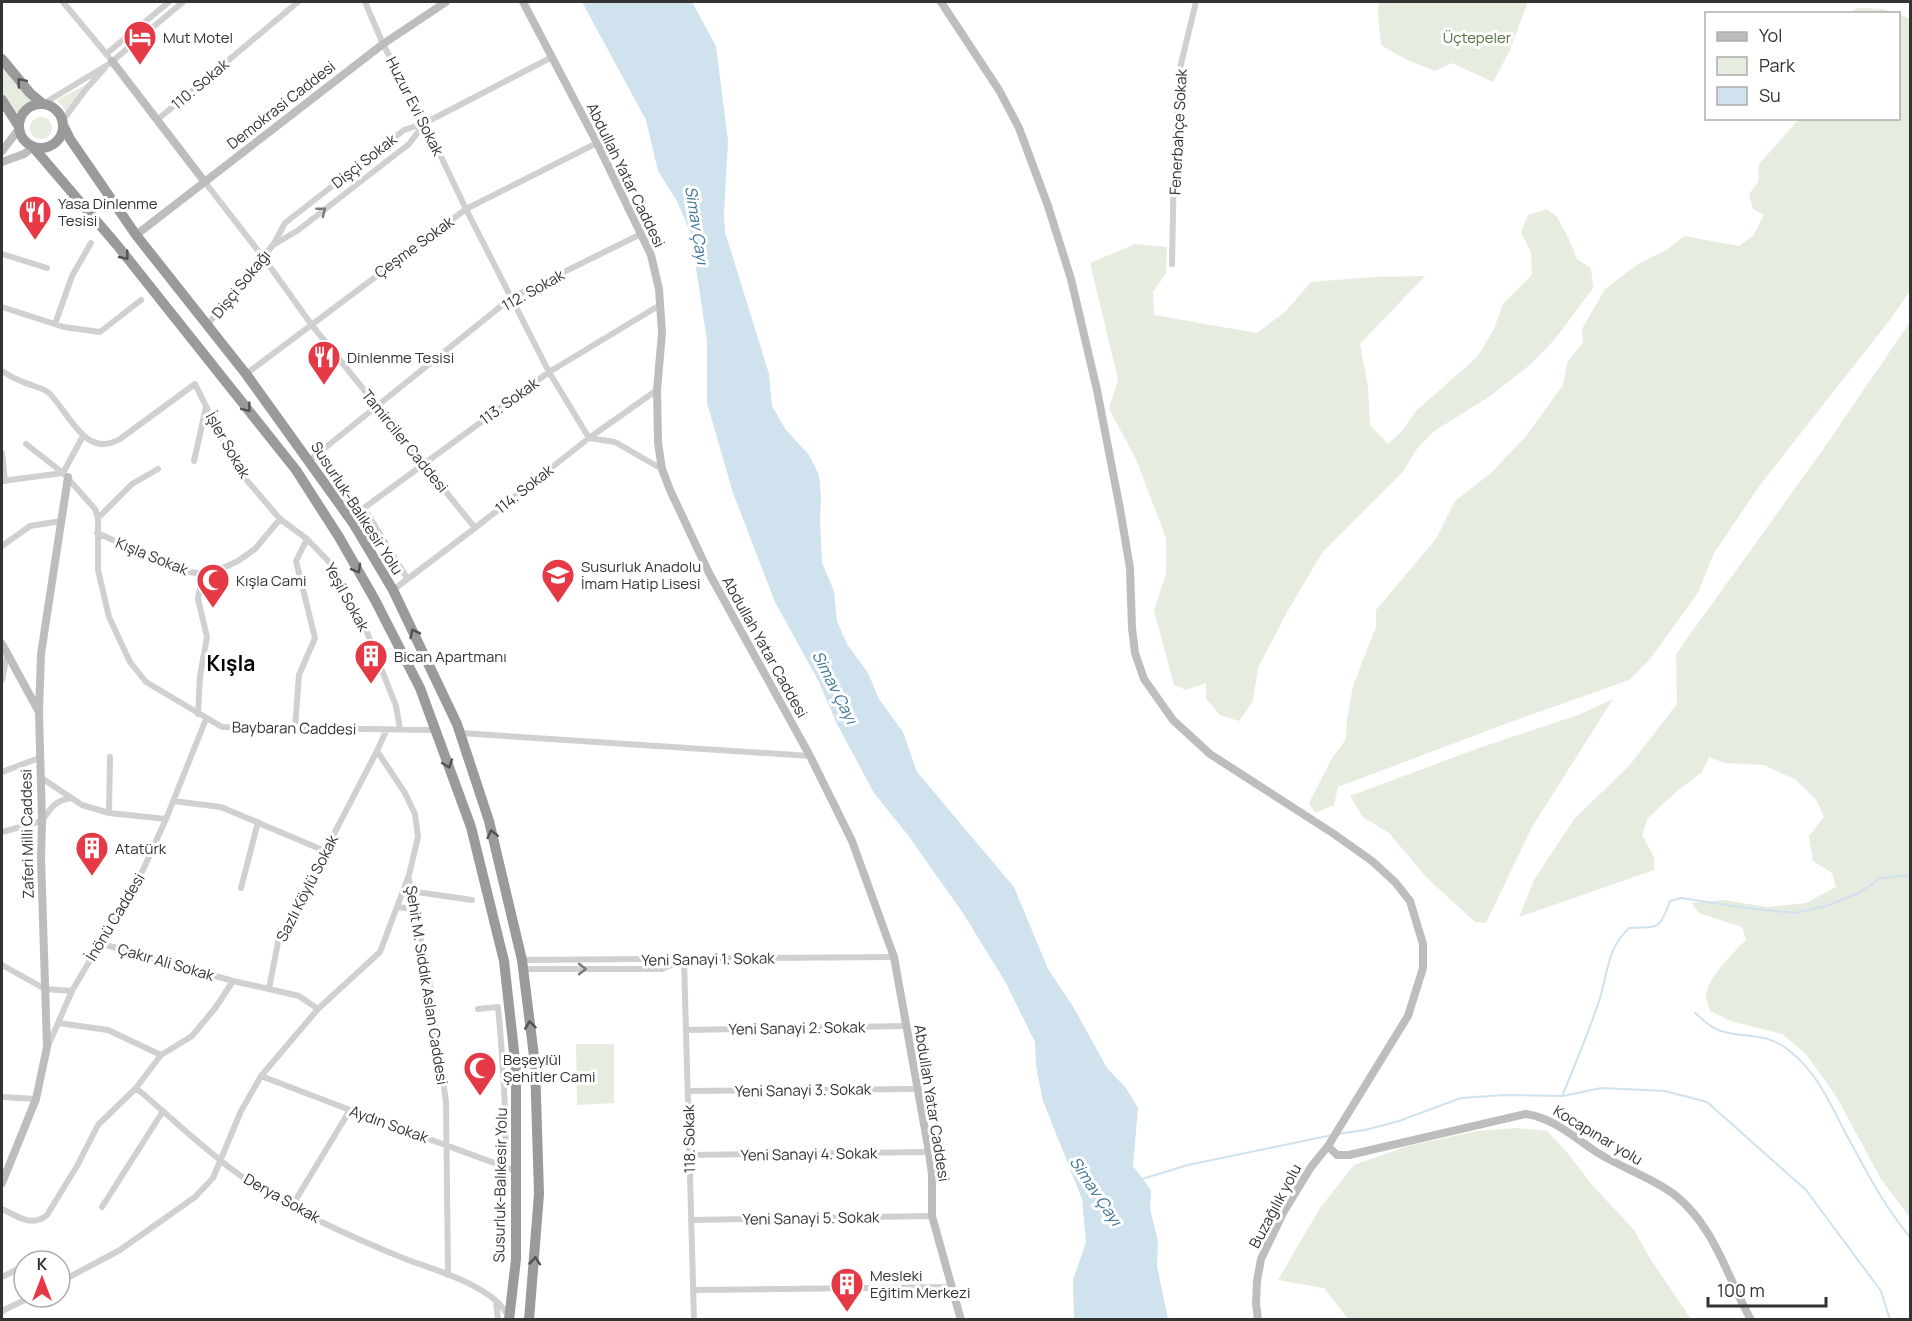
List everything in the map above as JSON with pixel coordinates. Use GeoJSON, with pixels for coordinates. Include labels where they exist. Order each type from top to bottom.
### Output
{"type":"FeatureCollection","features":[{"type":"Feature","properties":{"kind":"highway","name":"Susurluk-Balıkesir Yolu"},"geometry":{"type":"LineString","coordinates":[[2,59],[30,93],[43,104],[55,109],[70,139],[136,235],[246,374],[310,460],[353,523],[393,590],[460,733],[489,821],[523,964],[535,1064],[539,1194],[530,1315]]}},
{"type":"Feature","properties":{"kind":"highway","name":"Susurluk-Balıkesir Yolu"},"geometry":{"type":"LineString","coordinates":[[2,100],[19,127],[23,140],[33,147],[117,245],[296,470],[339,537],[375,600],[420,688],[471,827],[504,961],[516,1069],[516,1259],[509,1319]]}},
{"type":"Feature","properties":{"kind":"highway"},"geometry":{"type":"LineString","coordinates":[[19,127],[20,118],[28,108],[43,104]]}},
{"type":"Feature","properties":{"kind":"highway"},"geometry":{"type":"LineString","coordinates":[[33,147],[43,149],[56,142],[61,137],[63,122]]}},
{"type":"Feature","properties":{"kind":"highway"},"geometry":{"type":"LineString","coordinates":[[516,1217],[522,1244],[516,1312],[518,1320]]}},
{"type":"Feature","properties":{"kind":"highway"},"geometry":{"type":"LineString","coordinates":[[525,1320],[530,1315]]}},
{"type":"Feature","properties":{"kind":"street"},"geometry":{"type":"LineString","coordinates":[[63,2],[204,181]]}},
{"type":"Feature","properties":{"kind":"street"},"geometry":{"type":"LineString","coordinates":[[63,122],[109,60],[169,2]]}},
{"type":"Feature","properties":{"kind":"street"},"geometry":{"type":"LineString","coordinates":[[43,104],[109,60],[183,2]]}},
{"type":"Feature","properties":{"kind":"street","name":"110. Sokak"},"geometry":{"type":"LineString","coordinates":[[157,120],[298,2]]}},
{"type":"Feature","properties":{"kind":"street","name":"Huzur Evi Sokak"},"geometry":{"type":"LineString","coordinates":[[365,2],[383,44],[425,123],[549,372],[589,438]]}},
{"type":"Feature","properties":{"kind":"street","name":"Demokrasi Caddesi"},"geometry":{"type":"LineString","coordinates":[[136,235],[383,44],[446,2]]}},
{"type":"Feature","properties":{"kind":"street","name":"Abdullah Yatar Caddesi"},"geometry":{"type":"LineString","coordinates":[[523,2],[597,143],[651,255],[659,289],[662,333],[657,390],[658,443],[662,469],[670,490],[709,573],[810,756],[852,840],[894,957],[929,1152],[932,1175],[932,1216],[961,1320]]}},
{"type":"Feature","properties":{"kind":"street","name":"Buzağılık yolu"},"geometry":{"type":"LineString","coordinates":[[941,2],[999,90],[1019,128],[1048,206],[1071,279],[1097,390],[1130,568],[1132,627],[1136,653],[1144,680],[1173,720],[1210,754],[1372,861],[1395,882],[1410,901],[1423,944],[1423,968],[1408,1016],[1328,1146],[1311,1167],[1283,1212],[1262,1259],[1257,1281],[1258,1320]]}},
{"type":"Feature","properties":{"kind":"street","name":"Fenerbahçe Sokak"},"geometry":{"type":"LineString","coordinates":[[1172,264],[1174,162],[1180,68],[1196,2]]}},
{"type":"Feature","properties":{"kind":"street"},"geometry":{"type":"LineString","coordinates":[[425,123],[552,57]]}},
{"type":"Feature","properties":{"kind":"street","name":"Dişçi Sokak"},"geometry":{"type":"LineString","coordinates":[[273,245],[297,231],[409,144],[425,123]]}},
{"type":"Feature","properties":{"kind":"street","name":"Dişçi Sokak"},"geometry":{"type":"LineString","coordinates":[[273,245],[285,223],[404,130],[425,123]]}},
{"type":"Feature","properties":{"kind":"street"},"geometry":{"type":"LineString","coordinates":[[2,151],[19,127]]}},
{"type":"Feature","properties":{"kind":"street","name":"Çeşme Sokak"},"geometry":{"type":"LineString","coordinates":[[246,374],[466,209],[597,143]]}},
{"type":"Feature","properties":{"kind":"street"},"geometry":{"type":"LineString","coordinates":[[2,162],[24,154],[33,147]]}},
{"type":"Feature","properties":{"kind":"street","name":"Tamirciler Caddesi"},"geometry":{"type":"LineString","coordinates":[[204,181],[311,324],[475,528]]}},
{"type":"Feature","properties":{"kind":"street","name":"112. Sokak"},"geometry":{"type":"LineString","coordinates":[[310,460],[511,298],[641,234]]}},
{"type":"Feature","properties":{"kind":"street"},"geometry":{"type":"LineString","coordinates":[[55,324],[72,276],[91,243]]}},
{"type":"Feature","properties":{"kind":"street","name":"Dişçi Sokağı"},"geometry":{"type":"LineString","coordinates":[[208,324],[273,245]]}},
{"type":"Feature","properties":{"kind":"street"},"geometry":{"type":"LineString","coordinates":[[2,254],[47,267]]}},
{"type":"Feature","properties":{"kind":"street"},"geometry":{"type":"LineString","coordinates":[[2,307],[55,324],[100,332],[141,300]]}},
{"type":"Feature","properties":{"kind":"street","name":"113. Sokak"},"geometry":{"type":"LineString","coordinates":[[407,578],[364,508],[549,372],[660,305]]}},
{"type":"Feature","properties":{"kind":"street"},"geometry":{"type":"LineString","coordinates":[[2,371],[47,392],[83,436],[65,475]]}},
{"type":"Feature","properties":{"kind":"street","name":"İşler Sokak"},"geometry":{"type":"LineString","coordinates":[[83,436],[99,445],[110,445],[195,384],[238,470],[280,519],[307,539]]}},
{"type":"Feature","properties":{"kind":"street","name":"114. Sokak"},"geometry":{"type":"LineString","coordinates":[[393,590],[589,438],[657,390]]}},
{"type":"Feature","properties":{"kind":"street"},"geometry":{"type":"LineString","coordinates":[[194,461],[206,407]]}},
{"type":"Feature","properties":{"kind":"street"},"geometry":{"type":"LineString","coordinates":[[589,438],[615,441],[662,469]]}},
{"type":"Feature","properties":{"kind":"street"},"geometry":{"type":"LineString","coordinates":[[26,444],[65,475],[99,518],[132,484],[158,469]]}},
{"type":"Feature","properties":{"kind":"street"},"geometry":{"type":"LineString","coordinates":[[2,453],[3,481],[65,475]]}},
{"type":"Feature","properties":{"kind":"street","name":"Zaferi Milli Caddesi"},"geometry":{"type":"LineString","coordinates":[[2,1183],[36,1099],[47,1047],[39,712],[41,654],[61,521],[65,475]]}},
{"type":"Feature","properties":{"kind":"street","name":"Baybaran Caddesi"},"geometry":{"type":"LineString","coordinates":[[99,518],[98,570],[109,617],[130,662],[146,682],[222,727],[436,730]]}},
{"type":"Feature","properties":{"kind":"street"},"geometry":{"type":"LineString","coordinates":[[198,714],[200,676],[207,637],[198,599],[201,582],[208,575],[238,561],[255,549],[280,519]]}},
{"type":"Feature","properties":{"kind":"street"},"geometry":{"type":"LineString","coordinates":[[2,546],[30,526],[61,521]]}},
{"type":"Feature","properties":{"kind":"street","name":"Kışla Sokak"},"geometry":{"type":"LineString","coordinates":[[97,533],[184,571],[208,575]]}},
{"type":"Feature","properties":{"kind":"street"},"geometry":{"type":"LineString","coordinates":[[295,728],[299,675],[315,638],[296,561],[307,539]]}},
{"type":"Feature","properties":{"kind":"street","name":"Yeşil Sokak"},"geometry":{"type":"LineString","coordinates":[[307,539],[332,565],[361,617],[396,706],[400,729]]}},
{"type":"Feature","properties":{"kind":"street"},"geometry":{"type":"LineString","coordinates":[[2,644],[39,712]]}},
{"type":"Feature","properties":{"kind":"street"},"geometry":{"type":"LineString","coordinates":[[2,680],[7,655]]}},
{"type":"Feature","properties":{"kind":"street","name":"İnönü Caddesi"},"geometry":{"type":"LineString","coordinates":[[47,1047],[72,991],[143,870],[206,719]]}},
{"type":"Feature","properties":{"kind":"street","name":"Sazlı Köylü Sokak"},"geometry":{"type":"LineString","coordinates":[[269,988],[278,942],[387,729]]}},
{"type":"Feature","properties":{"kind":"street"},"geometry":{"type":"LineString","coordinates":[[460,733],[810,756]]}},
{"type":"Feature","properties":{"kind":"street"},"geometry":{"type":"LineString","coordinates":[[72,1276],[120,1250],[195,1197],[213,1178],[241,1111],[261,1076],[318,1009],[380,951],[409,875],[418,837],[415,814],[405,793],[377,751]]}},
{"type":"Feature","properties":{"kind":"street"},"geometry":{"type":"LineString","coordinates":[[109,813],[110,757]]}},
{"type":"Feature","properties":{"kind":"street"},"geometry":{"type":"LineString","coordinates":[[2,772],[39,758]]}},
{"type":"Feature","properties":{"kind":"street"},"geometry":{"type":"LineString","coordinates":[[40,776],[82,806],[109,813],[166,819]]}},
{"type":"Feature","properties":{"kind":"street"},"geometry":{"type":"LineString","coordinates":[[2,832],[42,821],[60,800],[71,798]]}},
{"type":"Feature","properties":{"kind":"street"},"geometry":{"type":"LineString","coordinates":[[173,801],[221,807],[325,851]]}},
{"type":"Feature","properties":{"kind":"street"},"geometry":{"type":"LineString","coordinates":[[241,888],[258,822]]}},
{"type":"Feature","properties":{"kind":"street","name":"Şehit M. Sıddık Aslan Caddesi"},"geometry":{"type":"LineString","coordinates":[[409,875],[410,891],[429,979],[446,1102],[448,1275]]}},
{"type":"Feature","properties":{"kind":"street"},"geometry":{"type":"LineString","coordinates":[[410,891],[472,900]]}},
{"type":"Feature","properties":{"kind":"street"},"geometry":{"type":"LineString","coordinates":[[397,907],[414,909]]}},
{"type":"Feature","properties":{"kind":"street","name":"Çakır Ali Sokak"},"geometry":{"type":"LineString","coordinates":[[99,943],[233,981]]}},
{"type":"Feature","properties":{"kind":"street","name":"Yeni Sanayi 1. Sokak"},"geometry":{"type":"LineString","coordinates":[[523,964],[662,969],[684,959],[894,957]]}},
{"type":"Feature","properties":{"kind":"street","name":"118. Sokak"},"geometry":{"type":"LineString","coordinates":[[684,959],[694,1320]]}},
{"type":"Feature","properties":{"kind":"street"},"geometry":{"type":"LineString","coordinates":[[2,965],[45,989],[72,991]]}},
{"type":"Feature","properties":{"kind":"street"},"geometry":{"type":"LineString","coordinates":[[2,1209],[30,1222],[42,1220],[56,1203],[99,1125],[136,1088],[160,1055],[192,1036],[233,981],[298,996],[318,1009]]}},
{"type":"Feature","properties":{"kind":"street"},"geometry":{"type":"LineString","coordinates":[[478,1009],[498,1007],[506,1142],[505,1167]]}},
{"type":"Feature","properties":{"kind":"street"},"geometry":{"type":"LineString","coordinates":[[58,1023],[108,1030],[160,1055]]}},
{"type":"Feature","properties":{"kind":"street","name":"Yeni Sanayi 2. Sokak"},"geometry":{"type":"LineString","coordinates":[[686,1030],[907,1026]]}},
{"type":"Feature","properties":{"kind":"street","name":"Aydın Sokak"},"geometry":{"type":"LineString","coordinates":[[261,1076],[517,1171]]}},
{"type":"Feature","properties":{"kind":"street","name":"Derya Sokak"},"geometry":{"type":"LineString","coordinates":[[136,1088],[221,1161],[292,1206],[365,1242],[465,1282],[496,1301]]}},
{"type":"Feature","properties":{"kind":"street","name":"Yeni Sanayi 3. Sokak"},"geometry":{"type":"LineString","coordinates":[[688,1091],[918,1089]]}},
{"type":"Feature","properties":{"kind":"street"},"geometry":{"type":"LineString","coordinates":[[2,1096],[36,1099]]}},
{"type":"Feature","properties":{"kind":"street"},"geometry":{"type":"LineString","coordinates":[[292,1206],[350,1110]]}},
{"type":"Feature","properties":{"kind":"street"},"geometry":{"type":"LineString","coordinates":[[102,1207],[163,1111]]}},
{"type":"Feature","properties":{"kind":"street","name":"Kocapınar yolu"},"geometry":{"type":"LineString","coordinates":[[1328,1146],[1337,1155],[1349,1155],[1526,1114],[1539,1116],[1600,1154],[1674,1194],[1695,1215],[1712,1239],[1751,1320]]}},
{"type":"Feature","properties":{"kind":"street","name":"Yeni Sanayi 4. Sokak"},"geometry":{"type":"LineString","coordinates":[[689,1155],[929,1152]]}},
{"type":"Feature","properties":{"kind":"street","name":"Yeni Sanayi 5. Sokak"},"geometry":{"type":"LineString","coordinates":[[691,1220],[932,1216]]}},
{"type":"Feature","properties":{"kind":"street"},"geometry":{"type":"LineString","coordinates":[[694,1290],[951,1287]]}},
{"type":"Feature","properties":{"kind":"street"},"geometry":{"type":"LineString","coordinates":[[496,1301],[509,1319],[500,1320],[496,1301]]}},
{"type":"Feature","properties":{"kind":"green space","name":"Üçtepeler"},"geometry":{"type":"Polygon","coordinates":[[[1379,2],[1528,2],[1509,52],[1493,82],[1452,63],[1435,71],[1405,59],[1381,45],[1379,2]]]}},
{"type":"Feature","properties":{"kind":"green space"},"geometry":{"type":"Polygon","coordinates":[[[1857,8],[1883,9],[1893,12],[1851,12],[1857,8]]]}},
{"type":"Feature","properties":{"kind":"green space"},"geometry":{"type":"Polygon","coordinates":[[[1900,14],[1908,18],[1910,22],[1910,291],[1760,485],[1714,553],[1698,593],[1650,659],[1629,680],[1338,787],[1334,805],[1315,813],[1309,803],[1331,760],[1346,739],[1353,686],[1376,627],[1376,610],[1436,539],[1455,501],[1491,473],[1527,435],[1563,385],[1567,363],[1583,342],[1582,329],[1605,289],[1638,264],[1668,249],[1684,236],[1739,246],[1753,236],[1764,215],[1753,209],[1749,194],[1758,182],[1759,164],[1798,120],[1900,120],[1900,14]]]}},
{"type":"Feature","properties":{"kind":"green space"},"geometry":{"type":"Polygon","coordinates":[[[2,66],[32,100],[15,114],[2,94],[2,66]]]}},
{"type":"Feature","properties":{"kind":"green space"},"geometry":{"type":"Polygon","coordinates":[[[86,85],[66,111],[57,100],[86,85]]]}},
{"type":"Feature","properties":{"kind":"green space"},"geometry":{"type":"Polygon","coordinates":[[[41,117],[49,120],[52,128],[49,136],[41,139],[33,136],[30,128],[33,120],[41,117]]]}},
{"type":"Feature","properties":{"kind":"green space"},"geometry":{"type":"Polygon","coordinates":[[[1547,209],[1557,217],[1577,259],[1591,268],[1593,288],[1555,339],[1531,364],[1490,396],[1433,432],[1416,450],[1403,472],[1322,553],[1287,612],[1258,668],[1253,701],[1239,721],[1220,715],[1206,698],[1206,683],[1186,690],[1174,685],[1154,610],[1166,574],[1166,538],[1136,459],[1109,409],[1118,379],[1090,263],[1135,244],[1167,247],[1166,273],[1153,292],[1154,315],[1257,333],[1285,312],[1311,282],[1425,276],[1360,344],[1368,387],[1370,425],[1388,444],[1403,430],[1416,411],[1477,357],[1494,329],[1503,304],[1532,275],[1531,252],[1521,232],[1528,215],[1547,209]]]}},
{"type":"Feature","properties":{"kind":"green space"},"geometry":{"type":"Polygon","coordinates":[[[1910,322],[1910,1218],[1881,1179],[1836,1096],[1806,1054],[1782,1034],[1731,1021],[1710,1011],[1706,999],[1711,981],[1728,958],[1746,940],[1742,927],[1699,913],[1691,903],[1724,900],[1767,907],[1806,903],[1836,887],[1832,873],[1813,861],[1809,836],[1824,817],[1817,801],[1796,780],[1764,765],[1725,763],[1709,757],[1702,772],[1648,818],[1642,835],[1654,857],[1654,870],[1519,917],[1534,880],[1575,818],[1629,766],[1677,704],[1676,654],[1824,448],[1910,322]]]}},
{"type":"Feature","properties":{"kind":"green space"},"geometry":{"type":"Polygon","coordinates":[[[1613,699],[1532,827],[1486,923],[1475,922],[1426,877],[1389,833],[1363,817],[1350,796],[1479,748],[1578,715],[1613,699]]]}},
{"type":"Feature","properties":{"kind":"green space"},"geometry":{"type":"Polygon","coordinates":[[[576,1044],[614,1044],[614,1103],[577,1105],[576,1044]]]}},
{"type":"Feature","properties":{"kind":"green space"},"geometry":{"type":"Polygon","coordinates":[[[1516,1128],[1547,1131],[1566,1151],[1593,1186],[1634,1230],[1651,1260],[1691,1319],[1348,1319],[1324,1288],[1278,1280],[1320,1208],[1354,1165],[1405,1147],[1477,1131],[1516,1128]]]}},
{"type":"Feature","properties":{"kind":"water","name":"Simav Çayı"},"geometry":{"type":"Polygon","coordinates":[[[582,2],[692,2],[716,46],[728,141],[725,232],[769,374],[772,406],[786,430],[809,455],[819,475],[822,563],[834,591],[837,621],[847,644],[868,673],[879,699],[903,732],[917,772],[1014,887],[1048,969],[1074,1008],[1107,1068],[1126,1088],[1138,1108],[1133,1166],[1151,1190],[1150,1209],[1158,1241],[1157,1266],[1168,1319],[1074,1319],[1073,1280],[1086,1242],[1082,1199],[1043,1101],[1036,1066],[1035,1042],[1006,983],[963,913],[907,834],[874,793],[837,724],[819,682],[775,602],[733,493],[707,403],[707,341],[691,234],[677,201],[658,171],[646,120],[582,2]]]}},
{"type":"Feature","properties":{"kind":"waterway"},"geometry":{"type":"LineString","coordinates":[[1563,1094],[1594,1015],[1616,945],[1629,928],[1652,927],[1660,923],[1670,901],[1681,898],[1795,913],[1826,906],[1859,893],[1881,878],[1907,875],[1910,878]]}},
{"type":"Feature","properties":{"kind":"waterway"},"geometry":{"type":"LineString","coordinates":[[1695,1013],[1718,1030],[1764,1038],[1782,1045],[1800,1060],[1822,1089],[1875,1186],[1910,1237]]}},
{"type":"Feature","properties":{"kind":"waterway"},"geometry":{"type":"LineString","coordinates":[[1337,1134],[1365,1130],[1399,1121],[1461,1098],[1505,1095],[1563,1096],[1601,1088],[1665,1091],[1707,1102],[1806,1190],[1881,1291],[1890,1320]]}},
{"type":"Feature","properties":{"kind":"waterway"},"geometry":{"type":"LineString","coordinates":[[1142,1179],[1188,1165],[1332,1135]]}},
{"type":"Feature","properties":{"kind":"place","name":"Mut Motel"},"geometry":{"type":"Point","coordinates":[140,66]}},
{"type":"Feature","properties":{"kind":"place","name":"Yasa Dinlenme Tesisi"},"geometry":{"type":"Point","coordinates":[35,241]}},
{"type":"Feature","properties":{"kind":"place","name":"Dinlenme Tesisi"},"geometry":{"type":"Point","coordinates":[324,386]}},
{"type":"Feature","properties":{"kind":"place","name":"Susurluk Anadolu İmam Hatip Lisesi"},"geometry":{"type":"Point","coordinates":[558,604]}},
{"type":"Feature","properties":{"kind":"place","name":"Kışla Cami"},"geometry":{"type":"Point","coordinates":[213,609]}},
{"type":"Feature","properties":{"kind":"place","name":"Bican Apartmanı"},"geometry":{"type":"Point","coordinates":[371,685]}},
{"type":"Feature","properties":{"kind":"place","name":"Atatürk"},"geometry":{"type":"Point","coordinates":[92,877]}},
{"type":"Feature","properties":{"kind":"place","name":"Beşeylül Şehitler Cami"},"geometry":{"type":"Point","coordinates":[480,1097]}},
{"type":"Feature","properties":{"kind":"place","name":"Mesleki Eğitim Merkezi"},"geometry":{"type":"Point","coordinates":[847,1313]}},
{"type":"Feature","properties":{"kind":"district","name":"Kışla"},"geometry":{"type":"Point","coordinates":[231,663]}}]}
